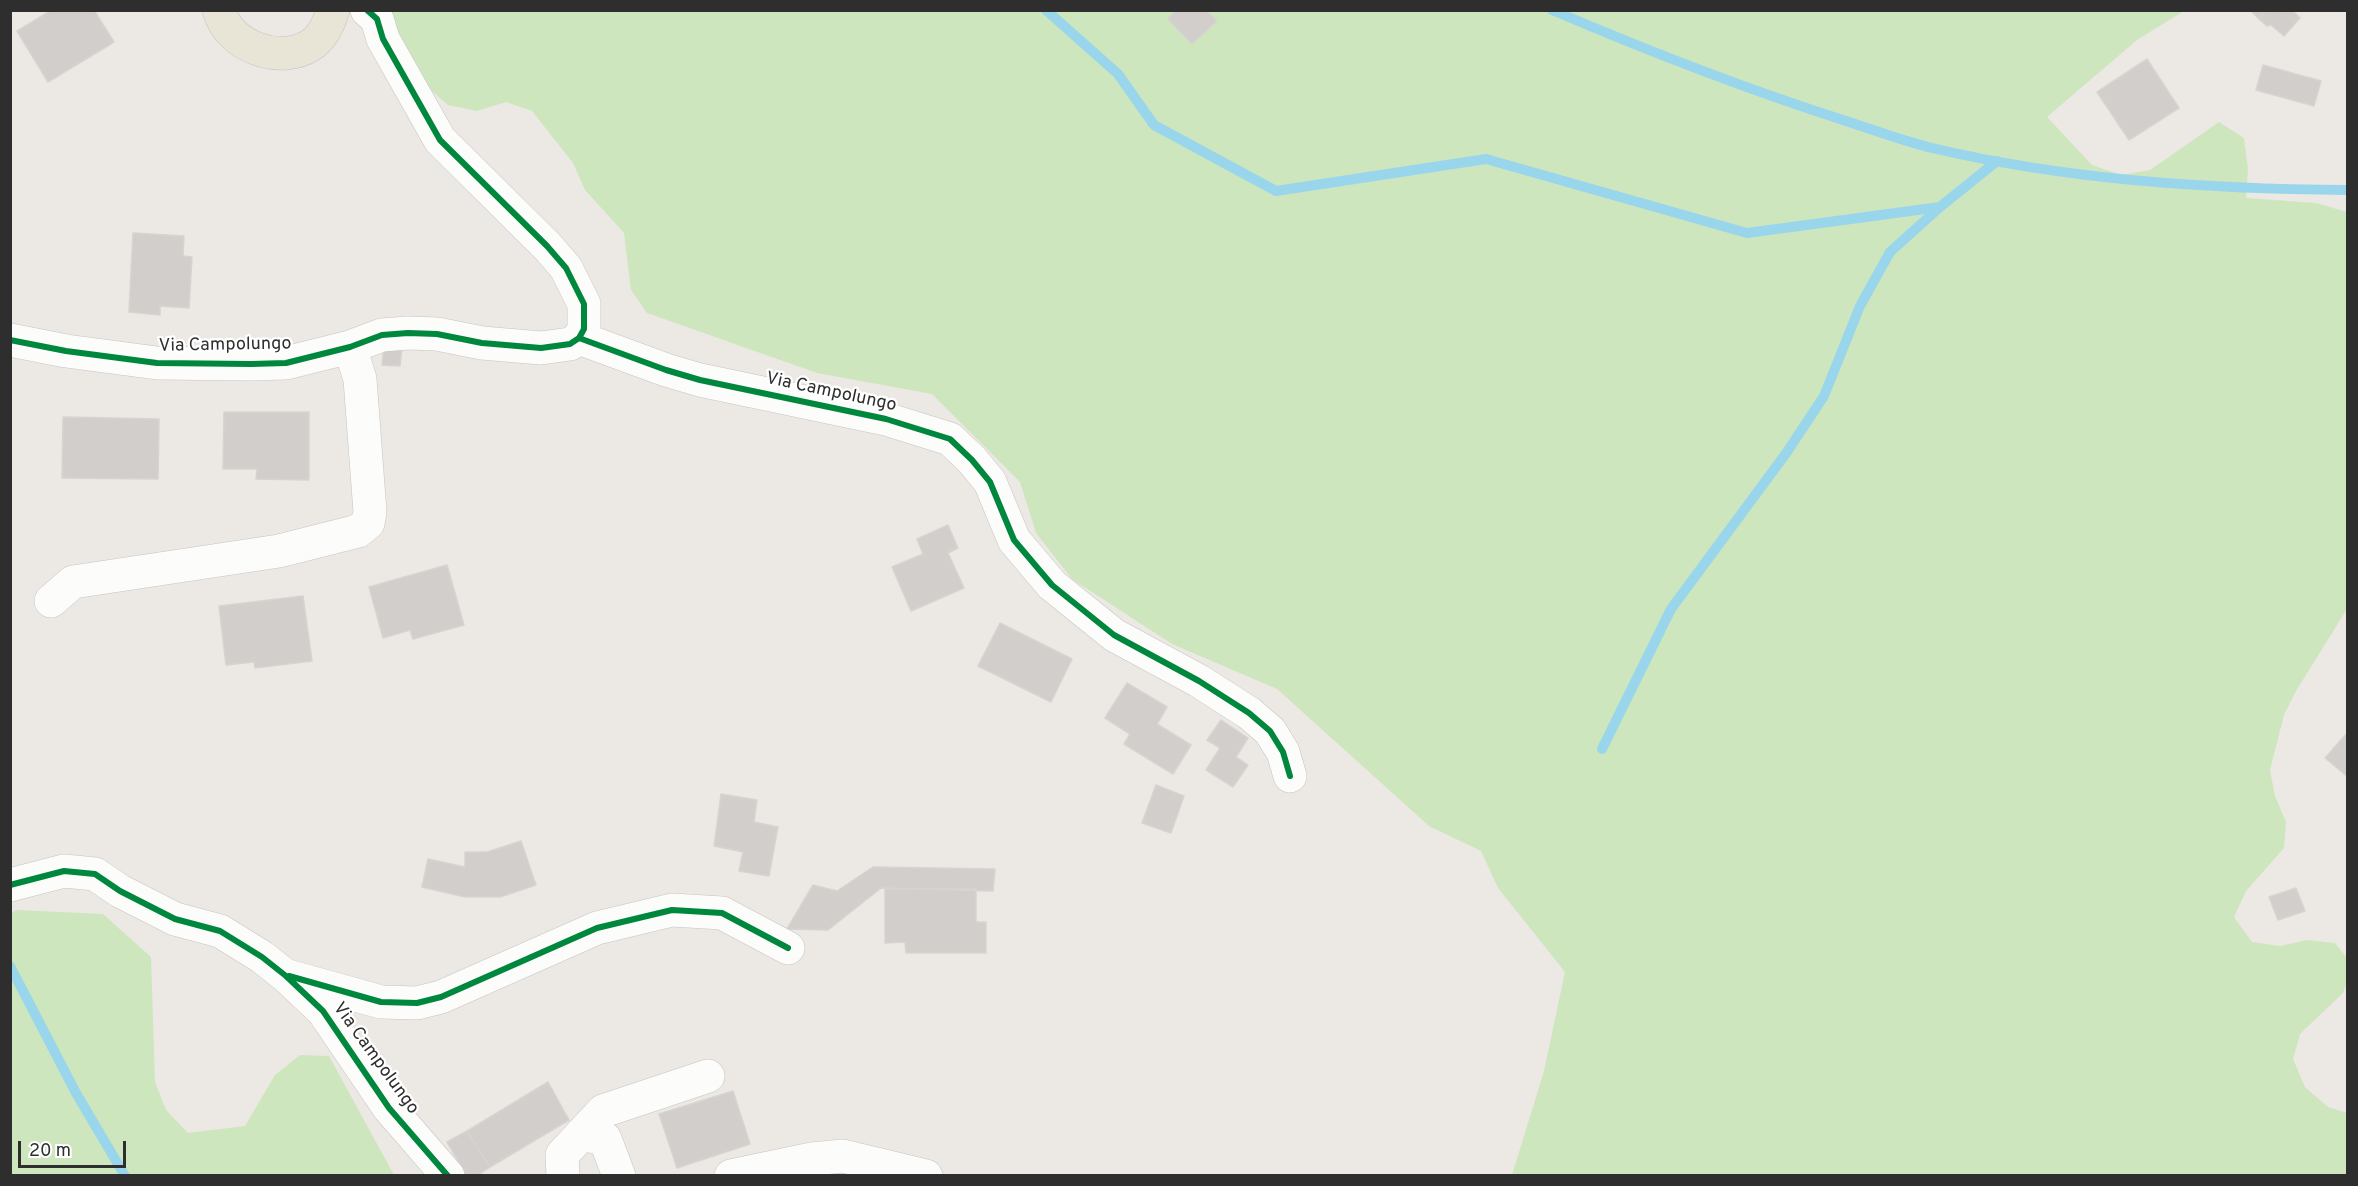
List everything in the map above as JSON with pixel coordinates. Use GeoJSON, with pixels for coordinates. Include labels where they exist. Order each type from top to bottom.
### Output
{"type":"FeatureCollection","features":[{"type":"Feature","properties":{"kind":"main road"},"geometry":{"type":"LineString","coordinates":[[219,10],[242,42],[256,49],[279,53],[300,51],[314,44],[323,33],[333,10]]}},
{"type":"Feature","properties":{"kind":"street"},"geometry":{"type":"LineString","coordinates":[[367,10],[377,19],[382,39],[440,140],[547,246],[566,268],[584,304],[584,329],[579,338]]}},
{"type":"Feature","properties":{"kind":"street","name":"Via Campolungo"},"geometry":{"type":"LineString","coordinates":[[10,340],[66,351],[157,363],[286,363],[350,347],[382,335],[437,334],[482,344],[541,348],[570,344],[579,338],[700,380],[886,419],[950,439],[972,460],[990,482],[1014,540],[1052,585],[1114,635],[1199,681],[1249,713],[1270,731],[1283,752],[1290,776]]}},
{"type":"Feature","properties":{"kind":"street"},"geometry":{"type":"LineString","coordinates":[[51,601],[73,582],[279,551],[358,531],[368,523],[370,512],[360,379],[350,347]]}},
{"type":"Feature","properties":{"kind":"street","name":"Via Campolungo"},"geometry":{"type":"LineString","coordinates":[[10,885],[64,871],[95,874],[120,891],[175,919],[220,932],[262,957],[286,976],[322,1011],[389,1108],[448,1176]]}},
{"type":"Feature","properties":{"kind":"street"},"geometry":{"type":"LineString","coordinates":[[286,976],[381,1002],[417,1003],[441,997],[597,928],[672,910],[722,913],[788,948]]}},
{"type":"Feature","properties":{"kind":"street"},"geometry":{"type":"LineString","coordinates":[[563,1176],[562,1155],[603,1111],[708,1076]]}},
{"type":"Feature","properties":{"kind":"street"},"geometry":{"type":"LineString","coordinates":[[580,1134],[604,1139],[619,1176]]}},
{"type":"Feature","properties":{"kind":"street"},"geometry":{"type":"LineString","coordinates":[[731,1176],[813,1159],[843,1156],[926,1176]]}},
{"type":"Feature","properties":{"kind":"green space"},"geometry":{"type":"Polygon","coordinates":[[[384,11],[2184,11],[2137,40],[2047,117],[2092,165],[2121,175],[2150,170],[2219,122],[2244,138],[2248,169],[2246,198],[2316,203],[2347,212],[2347,609],[2296,691],[2284,715],[2270,770],[2275,796],[2286,822],[2284,848],[2246,891],[2234,917],[2252,942],[2280,946],[2307,940],[2335,943],[2347,958],[2347,982],[2343,993],[2300,1034],[2293,1059],[2305,1087],[2328,1107],[2347,1113],[2347,1175],[1512,1175],[1544,1071],[1565,972],[1498,888],[1481,851],[1429,826],[1277,689],[1172,644],[1072,579],[1036,533],[1020,482],[932,394],[817,373],[647,313],[631,290],[624,233],[585,190],[573,163],[532,111],[506,102],[477,111],[448,105],[425,85],[384,11]]]}},
{"type":"Feature","properties":{"kind":"green space"},"geometry":{"type":"Polygon","coordinates":[[[17,910],[103,914],[151,957],[155,1082],[166,1110],[188,1133],[245,1126],[275,1075],[300,1055],[329,1056],[394,1175],[11,1175],[10,913],[17,910]]]}},
{"type":"Feature","properties":{"kind":"building"},"geometry":{"type":"Polygon","coordinates":[[[52,10],[94,10],[114,42],[48,82],[17,31],[52,10]]]}},
{"type":"Feature","properties":{"kind":"building"},"geometry":{"type":"Polygon","coordinates":[[[1176,10],[1206,10],[1217,21],[1192,44],[1168,19],[1176,10]]]}},
{"type":"Feature","properties":{"kind":"building"},"geometry":{"type":"Polygon","coordinates":[[[2250,10],[2267,10],[2259,19],[2250,10]]]}},
{"type":"Feature","properties":{"kind":"building"},"geometry":{"type":"Polygon","coordinates":[[[2267,10],[2280,10],[2283,13],[2285,10],[2292,10],[2300,18],[2284,36],[2259,19],[2267,10]]]}},
{"type":"Feature","properties":{"kind":"building"},"geometry":{"type":"Polygon","coordinates":[[[2147,59],[2179,108],[2129,140],[2097,92],[2147,59]]]}},
{"type":"Feature","properties":{"kind":"building"},"geometry":{"type":"Polygon","coordinates":[[[2263,65],[2321,81],[2314,106],[2256,90],[2263,65]]]}},
{"type":"Feature","properties":{"kind":"building"},"geometry":{"type":"Polygon","coordinates":[[[133,233],[184,236],[183,256],[192,257],[189,308],[160,306],[160,315],[129,312],[133,233]]]}},
{"type":"Feature","properties":{"kind":"building"},"geometry":{"type":"Polygon","coordinates":[[[384,346],[402,347],[400,366],[382,365],[384,346]]]}},
{"type":"Feature","properties":{"kind":"building"},"geometry":{"type":"Polygon","coordinates":[[[224,412],[309,412],[309,480],[256,479],[257,469],[223,469],[224,412]]]}},
{"type":"Feature","properties":{"kind":"building"},"geometry":{"type":"Polygon","coordinates":[[[63,417],[159,419],[158,479],[62,478],[63,417]]]}},
{"type":"Feature","properties":{"kind":"building"},"geometry":{"type":"Polygon","coordinates":[[[948,525],[958,548],[948,553],[964,588],[911,611],[892,567],[923,554],[917,539],[948,525]]]}},
{"type":"Feature","properties":{"kind":"building"},"geometry":{"type":"Polygon","coordinates":[[[447,565],[464,625],[413,639],[410,630],[383,638],[369,587],[447,565]]]}},
{"type":"Feature","properties":{"kind":"building"},"geometry":{"type":"Polygon","coordinates":[[[303,596],[312,661],[255,668],[254,662],[226,665],[219,606],[303,596]]]}},
{"type":"Feature","properties":{"kind":"building"},"geometry":{"type":"Polygon","coordinates":[[[1000,623],[1072,659],[1051,702],[978,666],[1000,623]]]}},
{"type":"Feature","properties":{"kind":"building"},"geometry":{"type":"Polygon","coordinates":[[[1127,683],[1167,707],[1157,724],[1191,745],[1173,774],[1124,744],[1130,734],[1105,718],[1127,683]]]}},
{"type":"Feature","properties":{"kind":"building"},"geometry":{"type":"Polygon","coordinates":[[[1221,720],[1248,738],[1236,757],[1248,765],[1233,787],[1206,770],[1220,748],[1207,740],[1221,720]]]}},
{"type":"Feature","properties":{"kind":"building"},"geometry":{"type":"Polygon","coordinates":[[[2348,732],[2348,777],[2325,758],[2348,732]]]}},
{"type":"Feature","properties":{"kind":"building"},"geometry":{"type":"Polygon","coordinates":[[[1156,785],[1184,796],[1171,833],[1142,823],[1156,785]]]}},
{"type":"Feature","properties":{"kind":"building"},"geometry":{"type":"Polygon","coordinates":[[[721,794],[757,800],[754,822],[778,827],[769,876],[739,871],[743,852],[714,846],[721,794]]]}},
{"type":"Feature","properties":{"kind":"building"},"geometry":{"type":"Polygon","coordinates":[[[521,841],[536,885],[500,897],[465,897],[422,887],[428,859],[465,867],[465,852],[487,852],[521,841]]]}},
{"type":"Feature","properties":{"kind":"building"},"geometry":{"type":"Polygon","coordinates":[[[873,867],[995,869],[993,891],[881,888],[828,930],[787,929],[813,885],[837,891],[873,867]]]}},
{"type":"Feature","properties":{"kind":"building"},"geometry":{"type":"Polygon","coordinates":[[[2296,888],[2305,911],[2278,920],[2269,897],[2296,888]]]}},
{"type":"Feature","properties":{"kind":"building"},"geometry":{"type":"Polygon","coordinates":[[[885,889],[976,889],[976,922],[986,922],[986,953],[906,953],[905,942],[885,943],[885,889]]]}},
{"type":"Feature","properties":{"kind":"building"},"geometry":{"type":"Polygon","coordinates":[[[548,1082],[569,1120],[490,1167],[467,1131],[548,1082]]]}},
{"type":"Feature","properties":{"kind":"building"},"geometry":{"type":"Polygon","coordinates":[[[733,1091],[750,1144],[677,1168],[659,1114],[733,1091]]]}},
{"type":"Feature","properties":{"kind":"building"},"geometry":{"type":"Polygon","coordinates":[[[467,1131],[490,1167],[477,1176],[467,1176],[447,1142],[467,1131]]]}},
{"type":"Feature","properties":{"kind":"waterway"},"geometry":{"type":"LineString","coordinates":[[1046,10],[1118,74],[1154,125],[1276,191],[1486,159],[1747,233],[1940,207]]}},
{"type":"Feature","properties":{"kind":"waterway"},"geometry":{"type":"LineString","coordinates":[[1552,10],[1734,83],[1932,148],[2035,168],[2139,181],[2243,188],[2348,190]]}},
{"type":"Feature","properties":{"kind":"waterway"},"geometry":{"type":"LineString","coordinates":[[1602,749],[1671,609],[1787,452],[1824,396],[1860,306],[1890,252],[1940,207],[1997,161]]}},
{"type":"Feature","properties":{"kind":"waterway"},"geometry":{"type":"LineString","coordinates":[[10,966],[76,1093],[125,1176]]}},
{"type":"Feature","properties":{"kind":"cycle path"},"geometry":{"type":"LineString","coordinates":[[10,340],[66,351],[157,363],[251,364],[286,363],[350,347],[382,335],[437,334],[482,343],[541,348],[570,344],[579,338],[584,329],[584,304],[566,268],[547,246],[440,140],[383,39],[377,19],[367,10]]}},
{"type":"Feature","properties":{"kind":"cycle path"},"geometry":{"type":"LineString","coordinates":[[579,338],[700,380],[886,419],[950,439],[972,460],[990,482],[1014,540],[1052,585],[1114,635],[1199,681],[1249,713],[1270,731],[1283,752],[1290,776]]}},
{"type":"Feature","properties":{"kind":"cycle path"},"geometry":{"type":"LineString","coordinates":[[10,885],[64,871],[95,874],[120,891],[175,919],[220,931],[262,957],[323,1011],[389,1108],[448,1176]]}},
{"type":"Feature","properties":{"kind":"cycle path"},"geometry":{"type":"LineString","coordinates":[[289,976],[381,1002],[417,1003],[441,997],[597,928],[672,910],[722,913],[788,948]]}}]}
